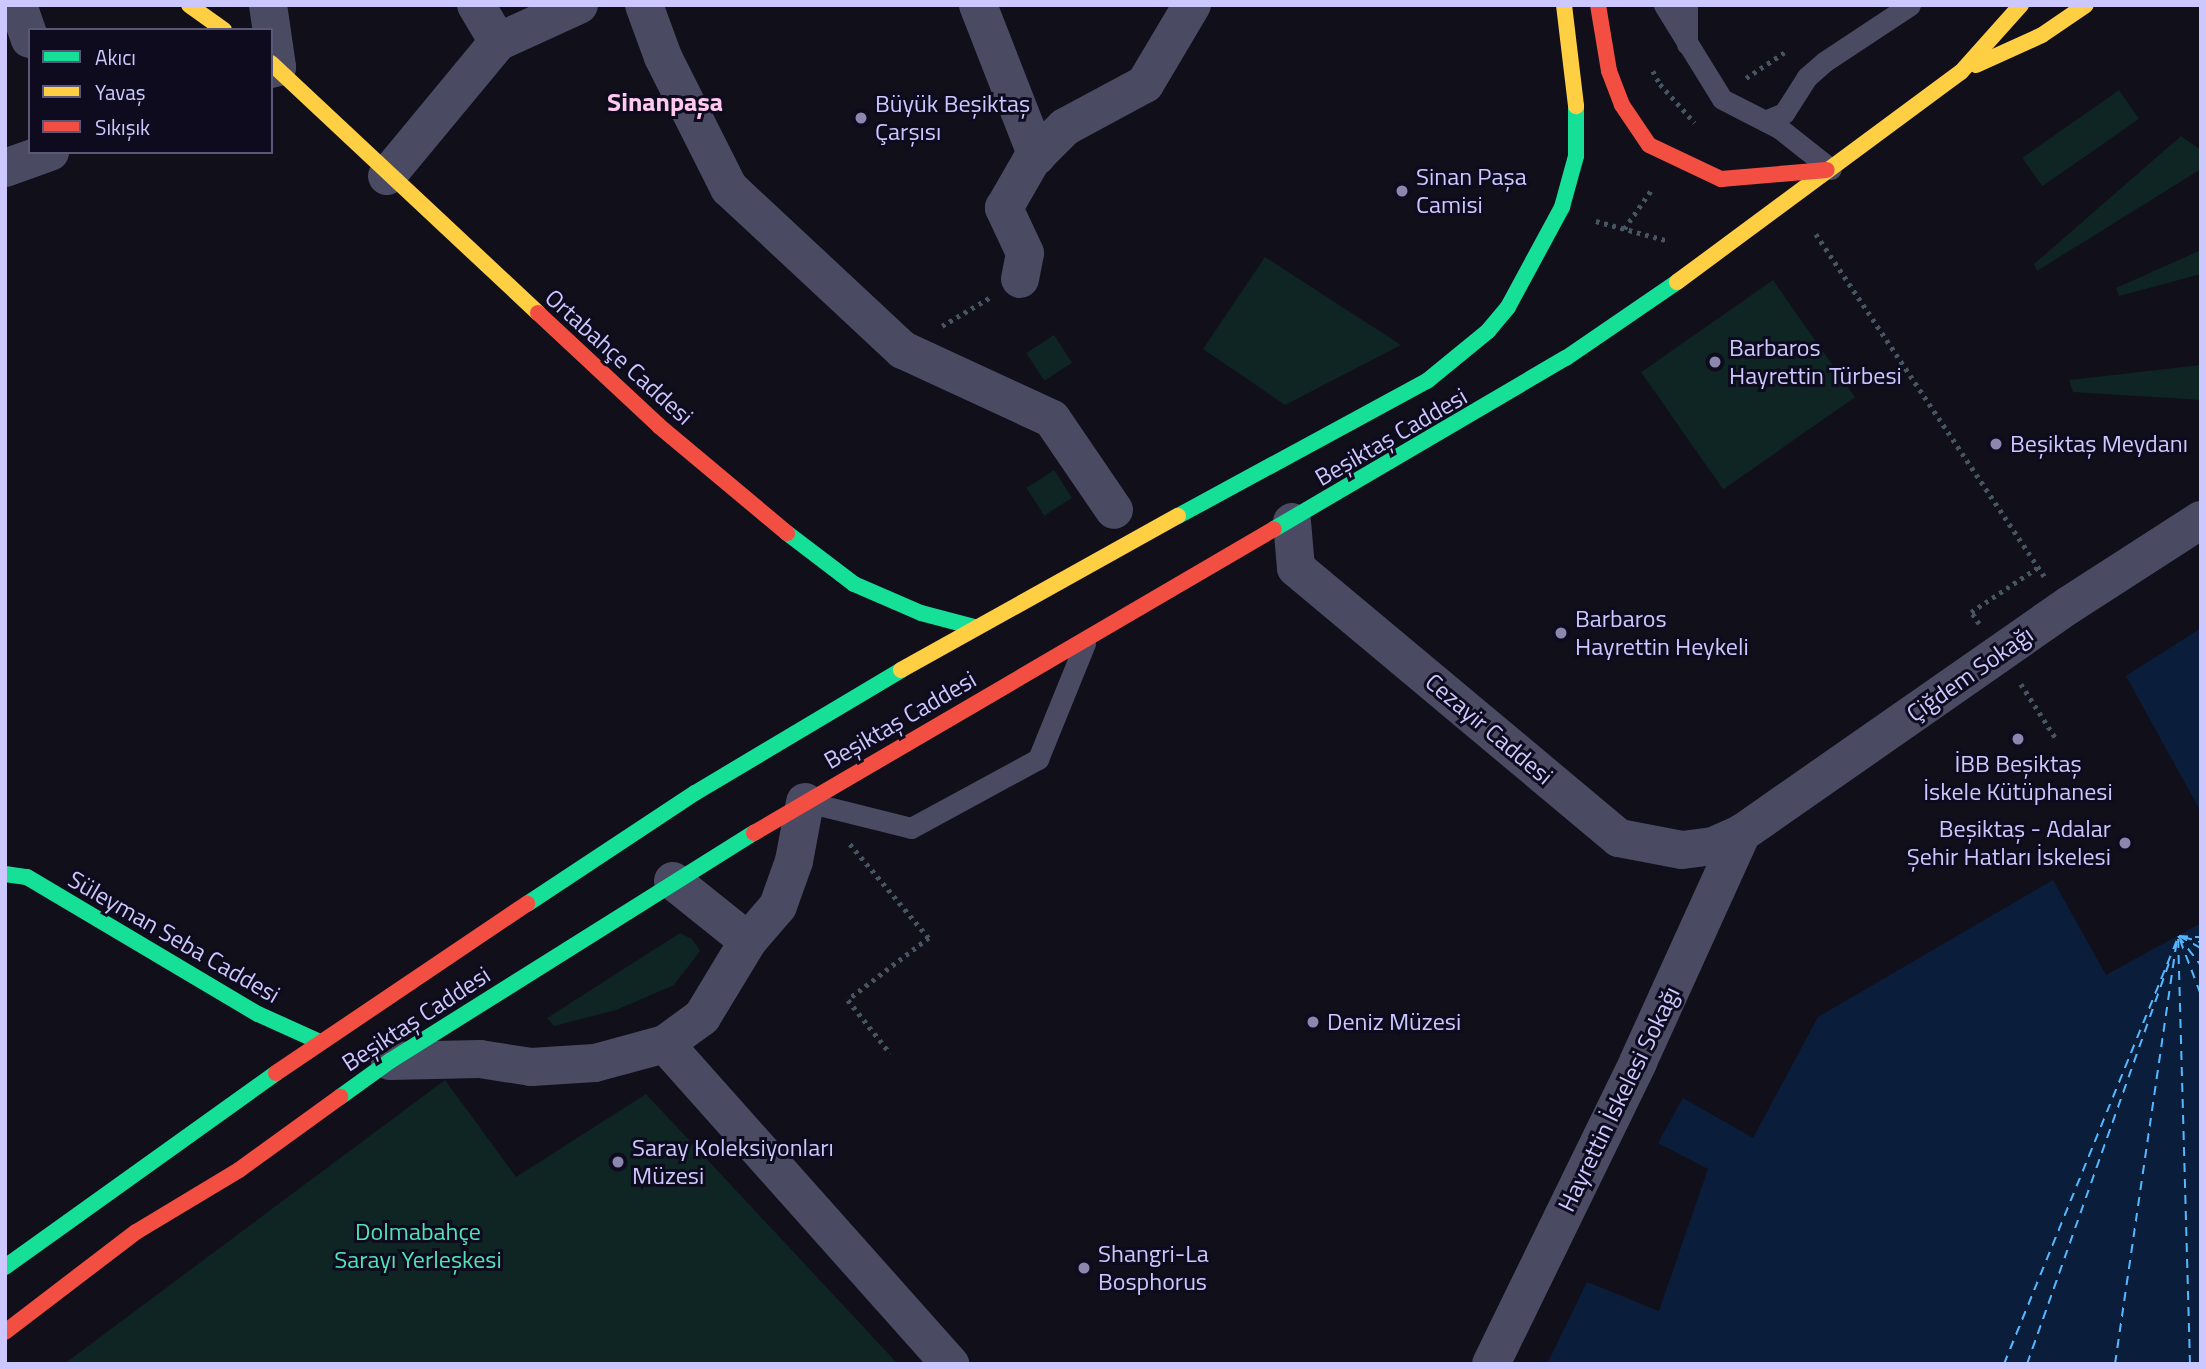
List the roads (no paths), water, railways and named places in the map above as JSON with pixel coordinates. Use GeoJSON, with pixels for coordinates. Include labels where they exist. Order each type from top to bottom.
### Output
{"type":"FeatureCollection","features":[{"type":"Feature","properties":{"kind":"main road"},"geometry":{"type":"LineString","coordinates":[[189,5],[221,28]]}},
{"type":"Feature","properties":{"kind":"main road","name":"Beşiktaş Caddesi"},"geometry":{"type":"LineString","coordinates":[[5,1267],[320,1042],[695,793],[974,627],[1403,397],[1488,331],[1546,246],[1562,207],[1576,156],[1578,124],[1564,5]]}},
{"type":"Feature","properties":{"kind":"main road"},"geometry":{"type":"LineString","coordinates":[[1598,5],[1609,71],[1622,105],[1649,145],[1721,179],[1831,169]]}},
{"type":"Feature","properties":{"kind":"main road"},"geometry":{"type":"LineString","coordinates":[[1961,72],[2021,5]]}},
{"type":"Feature","properties":{"kind":"main road"},"geometry":{"type":"LineString","coordinates":[[1961,72],[2042,35],[2087,5]]}},
{"type":"Feature","properties":{"kind":"main road","name":"Ortabahçe Caddesi"},"geometry":{"type":"LineString","coordinates":[[273,66],[387,176],[659,426],[766,517],[854,584],[921,613],[974,627]]}},
{"type":"Feature","properties":{"kind":"main road","name":"Beşiktaş Caddesi"},"geometry":{"type":"LineString","coordinates":[[5,1332],[136,1232],[239,1170],[390,1061],[673,881],[805,802],[1292,522],[1566,358],[1831,169],[1961,72]]}},
{"type":"Feature","properties":{"kind":"main road"},"geometry":{"type":"LineString","coordinates":[[5,856],[27,877]]}},
{"type":"Feature","properties":{"kind":"main road","name":"Süleyman Seba Caddesi"},"geometry":{"type":"LineString","coordinates":[[5,874],[27,877],[258,1014],[320,1042]]}},
{"type":"Feature","properties":{"kind":"street"},"geometry":{"type":"LineString","coordinates":[[18,5],[28,33]]}},
{"type":"Feature","properties":{"kind":"street"},"geometry":{"type":"LineString","coordinates":[[268,5],[270,28]]}},
{"type":"Feature","properties":{"kind":"street"},"geometry":{"type":"LineString","coordinates":[[476,5],[498,42]]}},
{"type":"Feature","properties":{"kind":"street"},"geometry":{"type":"LineString","coordinates":[[387,176],[498,42],[579,5]]}},
{"type":"Feature","properties":{"kind":"street"},"geometry":{"type":"LineString","coordinates":[[644,5],[663,57],[729,188],[902,350],[1052,419],[1114,510]]}},
{"type":"Feature","properties":{"kind":"street"},"geometry":{"type":"LineString","coordinates":[[978,5],[1037,156]]}},
{"type":"Feature","properties":{"kind":"street"},"geometry":{"type":"LineString","coordinates":[[1020,279],[1025,253],[1004,208],[1037,156],[1065,127],[1145,84],[1192,5]]}},
{"type":"Feature","properties":{"kind":"street"},"geometry":{"type":"LineString","coordinates":[[5,168],[44,154]]}},
{"type":"Feature","properties":{"kind":"street","name":"Çiğdem Sokağı"},"geometry":{"type":"LineString","coordinates":[[1742,833],[2069,605],[2201,520]]}},
{"type":"Feature","properties":{"kind":"street","name":"Cezayir Caddesi"},"geometry":{"type":"LineString","coordinates":[[1292,522],[1296,568],[1619,838],[1682,850],[1713,846],[1742,833]]}},
{"type":"Feature","properties":{"kind":"street"},"geometry":{"type":"LineString","coordinates":[[390,1061],[480,1059],[531,1067],[595,1063],[666,1044],[702,1017],[748,941],[778,905],[794,861],[805,802]]}},
{"type":"Feature","properties":{"kind":"street","name":"Hayrettin İskelesi Sokağı"},"geometry":{"type":"LineString","coordinates":[[1491,1364],[1638,1062],[1742,833]]}},
{"type":"Feature","properties":{"kind":"street"},"geometry":{"type":"LineString","coordinates":[[673,881],[748,941]]}},
{"type":"Feature","properties":{"kind":"street"},"geometry":{"type":"LineString","coordinates":[[666,1044],[950,1364]]}},
{"type":"Feature","properties":{"kind":"lane"},"geometry":{"type":"LineString","coordinates":[[1664,5],[1687,49],[1722,99],[1765,121],[1831,169]]}},
{"type":"Feature","properties":{"kind":"lane"},"geometry":{"type":"LineString","coordinates":[[1687,5],[1687,49]]}},
{"type":"Feature","properties":{"kind":"lane"},"geometry":{"type":"LineString","coordinates":[[1765,121],[1784,113],[1807,77],[1824,62],[1910,5]]}},
{"type":"Feature","properties":{"kind":"lane"},"geometry":{"type":"LineString","coordinates":[[805,802],[911,828],[1038,759],[1087,639]]}},
{"type":"Feature","properties":{"kind":"water"},"geometry":{"type":"Polygon","coordinates":[[[2201,628],[2201,812],[2126,676],[2201,628]]]}},
{"type":"Feature","properties":{"kind":"water"},"geometry":{"type":"Polygon","coordinates":[[[2053,880],[2106,975],[2201,923],[2201,1364],[1547,1364],[1587,1282],[1659,1311],[1708,1169],[1658,1143],[1683,1098],[1753,1138],[1818,1017],[2053,880]]]}},
{"type":"Feature","properties":{"kind":"place","name":"Büyük Beşiktaş Çarşısı"},"geometry":{"type":"Point","coordinates":[861,118]}},
{"type":"Feature","properties":{"kind":"place","name":"Sinan Paşa Camisi"},"geometry":{"type":"Point","coordinates":[1402,191]}},
{"type":"Feature","properties":{"kind":"place","name":"Barbaros Hayrettin Türbesi"},"geometry":{"type":"Point","coordinates":[1715,362]}},
{"type":"Feature","properties":{"kind":"place","name":"Beşiktaş Meydanı"},"geometry":{"type":"Point","coordinates":[1996,444]}},
{"type":"Feature","properties":{"kind":"place","name":"Barbaros Hayrettin Heykeli"},"geometry":{"type":"Point","coordinates":[1561,633]}},
{"type":"Feature","properties":{"kind":"place","name":"İBB Beşiktaş İskele Kütüphanesi"},"geometry":{"type":"Point","coordinates":[2018,739]}},
{"type":"Feature","properties":{"kind":"place","name":"Beşiktaş - Adalar Şehir Hatları İskelesi"},"geometry":{"type":"Point","coordinates":[2125,843]}},
{"type":"Feature","properties":{"kind":"place","name":"Deniz Müzesi"},"geometry":{"type":"Point","coordinates":[1313,1022]}},
{"type":"Feature","properties":{"kind":"place","name":"Saray Koleksiyonları Müzesi"},"geometry":{"type":"Point","coordinates":[618,1162]}},
{"type":"Feature","properties":{"kind":"place","name":"Shangri-La Bosphorus"},"geometry":{"type":"Point","coordinates":[1084,1268]}},
{"type":"Feature","properties":{"kind":"district","name":"Sinanpaşa"},"geometry":{"type":"Point","coordinates":[665,102]}},
{"type":"Feature","properties":{"kind":"park label","name":"Dolmabahçe Sarayı Yerleşkesi"},"geometry":{"type":"Point","coordinates":[418,1246]}}]}
